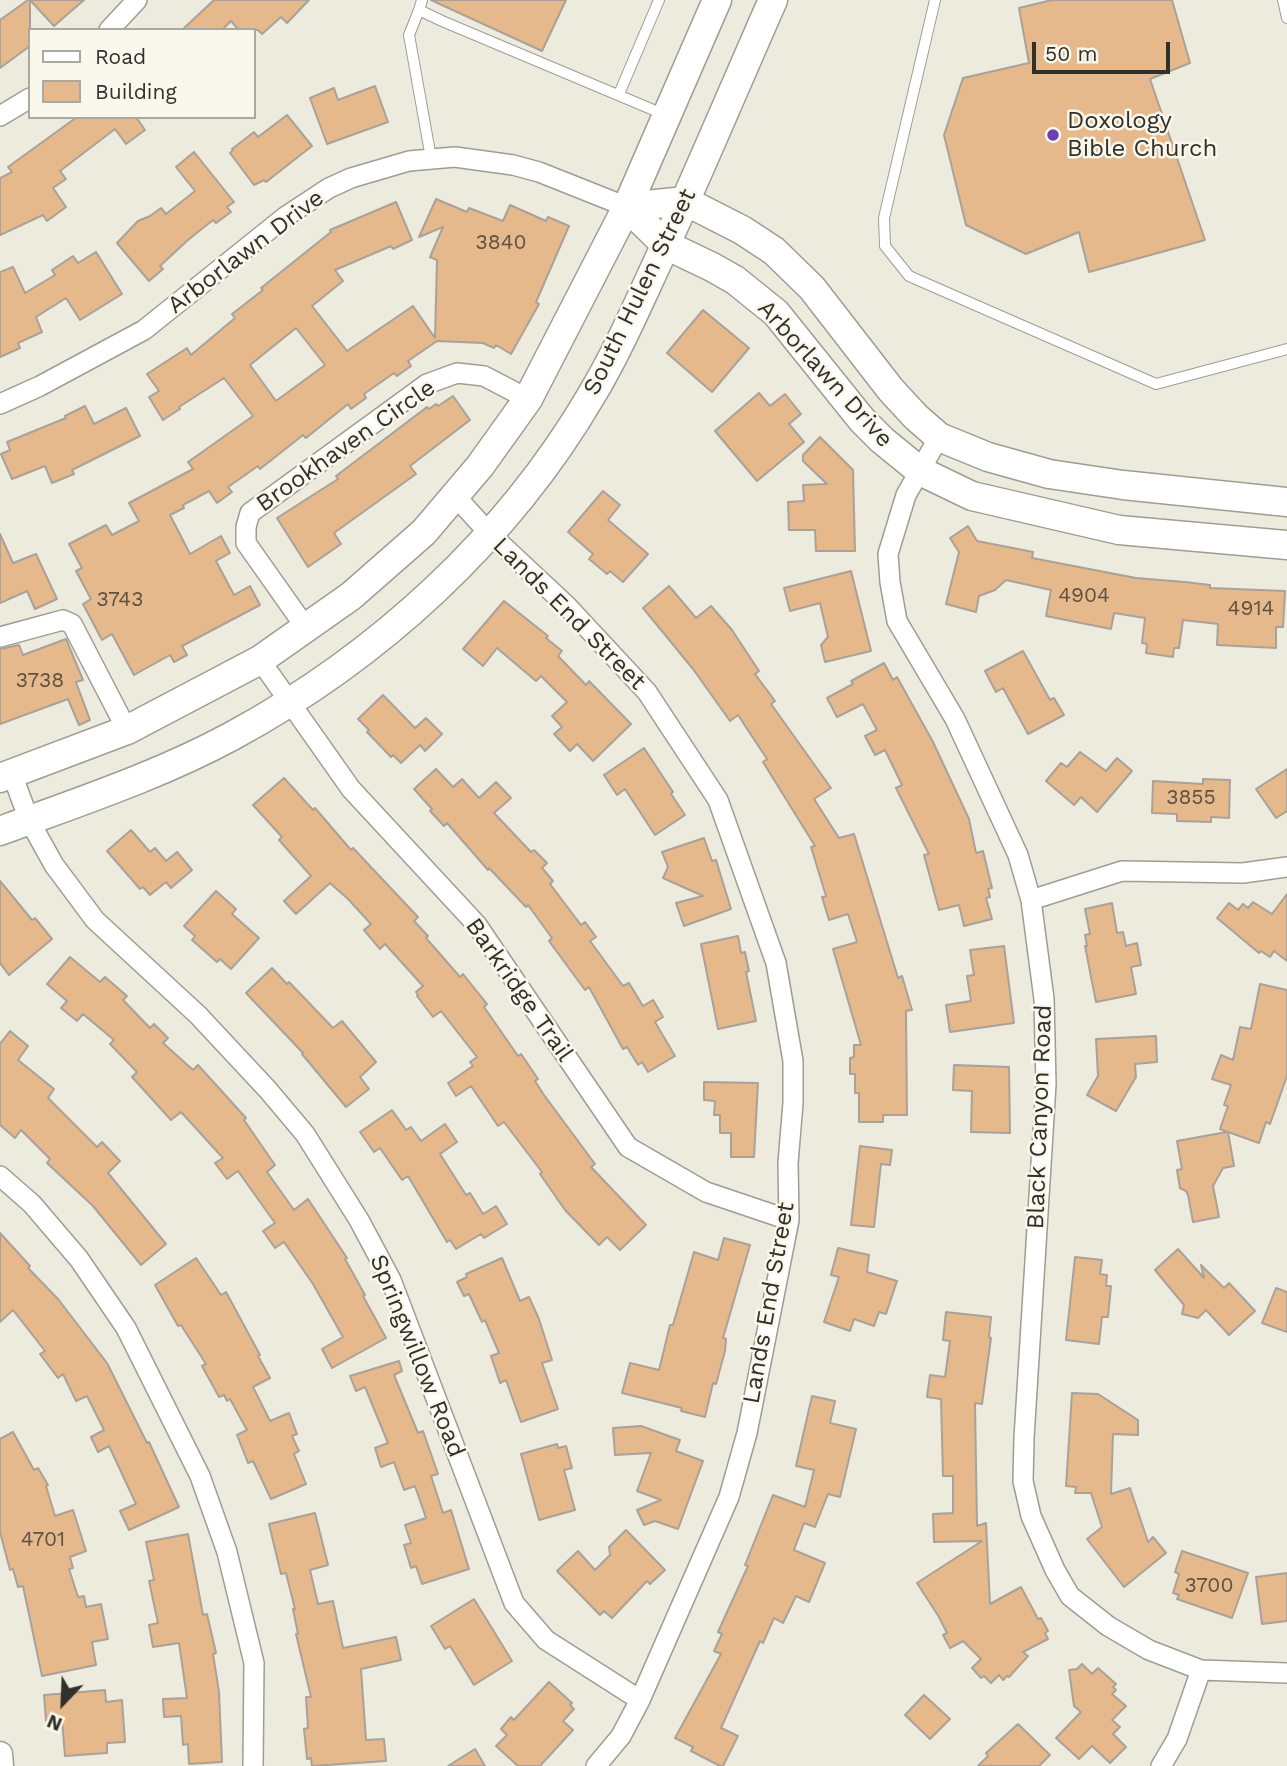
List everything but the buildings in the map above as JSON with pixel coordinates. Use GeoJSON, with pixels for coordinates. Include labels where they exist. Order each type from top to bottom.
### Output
{"type":"FeatureCollection","features":[{"type":"Feature","properties":{"kind":"main road","name":"South Hulen Street"},"geometry":{"type":"LineString","coordinates":[[6,776],[127,730],[260,660],[351,596],[424,531],[481,466],[528,399],[626,208],[717,0]]}},
{"type":"Feature","properties":{"kind":"main road","name":"South Hulen Street"},"geometry":{"type":"LineString","coordinates":[[0,831],[165,768],[233,735],[358,656],[447,579],[546,464],[590,398],[615,354],[666,245],[772,0]]}},
{"type":"Feature","properties":{"kind":"main road"},"geometry":{"type":"LineString","coordinates":[[626,208],[685,201]]}},
{"type":"Feature","properties":{"kind":"main road","name":"Arborlawn Drive"},"geometry":{"type":"LineString","coordinates":[[685,201],[742,230],[774,251],[812,288],[891,390],[939,437],[988,457],[1049,474],[1208,495],[1287,502]]}},
{"type":"Feature","properties":{"kind":"main road","name":"Arborlawn Drive"},"geometry":{"type":"LineString","coordinates":[[626,208],[666,245],[724,273],[776,313],[862,420],[920,471],[972,496],[1119,530],[1287,545]]}},
{"type":"Feature","properties":{"kind":"street"},"geometry":{"type":"LineString","coordinates":[[111,28],[137,0]]}},
{"type":"Feature","properties":{"kind":"street"},"geometry":{"type":"LineString","coordinates":[[0,117],[28,99]]}},
{"type":"Feature","properties":{"kind":"street","name":"Arborlawn Drive"},"geometry":{"type":"LineString","coordinates":[[0,404],[40,386],[144,330],[285,217],[351,178],[431,158],[455,157],[513,165],[559,178],[626,208]]}},
{"type":"Feature","properties":{"kind":"street","name":"Brookhaven Circle"},"geometry":{"type":"LineString","coordinates":[[306,628],[246,543],[246,527],[250,513],[427,384],[457,373],[484,376],[528,399]]}},
{"type":"Feature","properties":{"kind":"street","name":"Black Canyon Road"},"geometry":{"type":"LineString","coordinates":[[939,437],[906,495],[888,554],[897,621],[955,719],[1018,855],[1031,900],[1044,999],[1046,1084],[1024,1438],[1023,1481],[1031,1516],[1070,1596],[1108,1626],[1149,1650],[1200,1670],[1287,1673]]}},
{"type":"Feature","properties":{"kind":"street","name":"Lands End Street"},"geometry":{"type":"LineString","coordinates":[[456,496],[489,533],[567,606],[647,692],[718,800],[776,963],[793,1061],[788,1163],[789,1220],[747,1433],[729,1497],[640,1700],[621,1736],[596,1766]]}},
{"type":"Feature","properties":{"kind":"street"},"geometry":{"type":"LineString","coordinates":[[0,637],[63,620],[72,624],[127,730]]}},
{"type":"Feature","properties":{"kind":"street","name":"Barkridge Trail"},"geometry":{"type":"LineString","coordinates":[[260,660],[351,789],[477,925],[628,1147],[706,1192],[789,1220]]}},
{"type":"Feature","properties":{"kind":"street","name":"Springwillow Road"},"geometry":{"type":"LineString","coordinates":[[6,776],[54,865],[95,919],[198,1015],[297,1126],[359,1220],[391,1280],[514,1604],[546,1640],[640,1700]]}},
{"type":"Feature","properties":{"kind":"street"},"geometry":{"type":"LineString","coordinates":[[1031,900],[1122,871],[1243,873],[1287,867]]}},
{"type":"Feature","properties":{"kind":"street"},"geometry":{"type":"LineString","coordinates":[[0,1176],[32,1204],[79,1259],[126,1328],[200,1476],[227,1552],[254,1663],[253,1766]]}},
{"type":"Feature","properties":{"kind":"street"},"geometry":{"type":"LineString","coordinates":[[1161,1766],[1177,1739],[1200,1670]]}},
{"type":"Feature","properties":{"kind":"street"},"geometry":{"type":"LineString","coordinates":[[0,1754],[1,1766]]}},
{"type":"Feature","properties":{"kind":"lane"},"geometry":{"type":"LineString","coordinates":[[619,94],[659,0]]}},
{"type":"Feature","properties":{"kind":"lane"},"geometry":{"type":"LineString","coordinates":[[935,0],[884,218],[885,246],[909,276],[1156,384],[1287,349]]}},
{"type":"Feature","properties":{"kind":"lane"},"geometry":{"type":"LineString","coordinates":[[1283,0],[1287,18]]}},
{"type":"Feature","properties":{"kind":"lane"},"geometry":{"type":"LineString","coordinates":[[431,158],[409,35],[420,5],[667,116]]}},
{"type":"Feature","properties":{"kind":"place","name":"Doxology Bible Church"},"geometry":{"type":"Point","coordinates":[1053,135]}}]}
